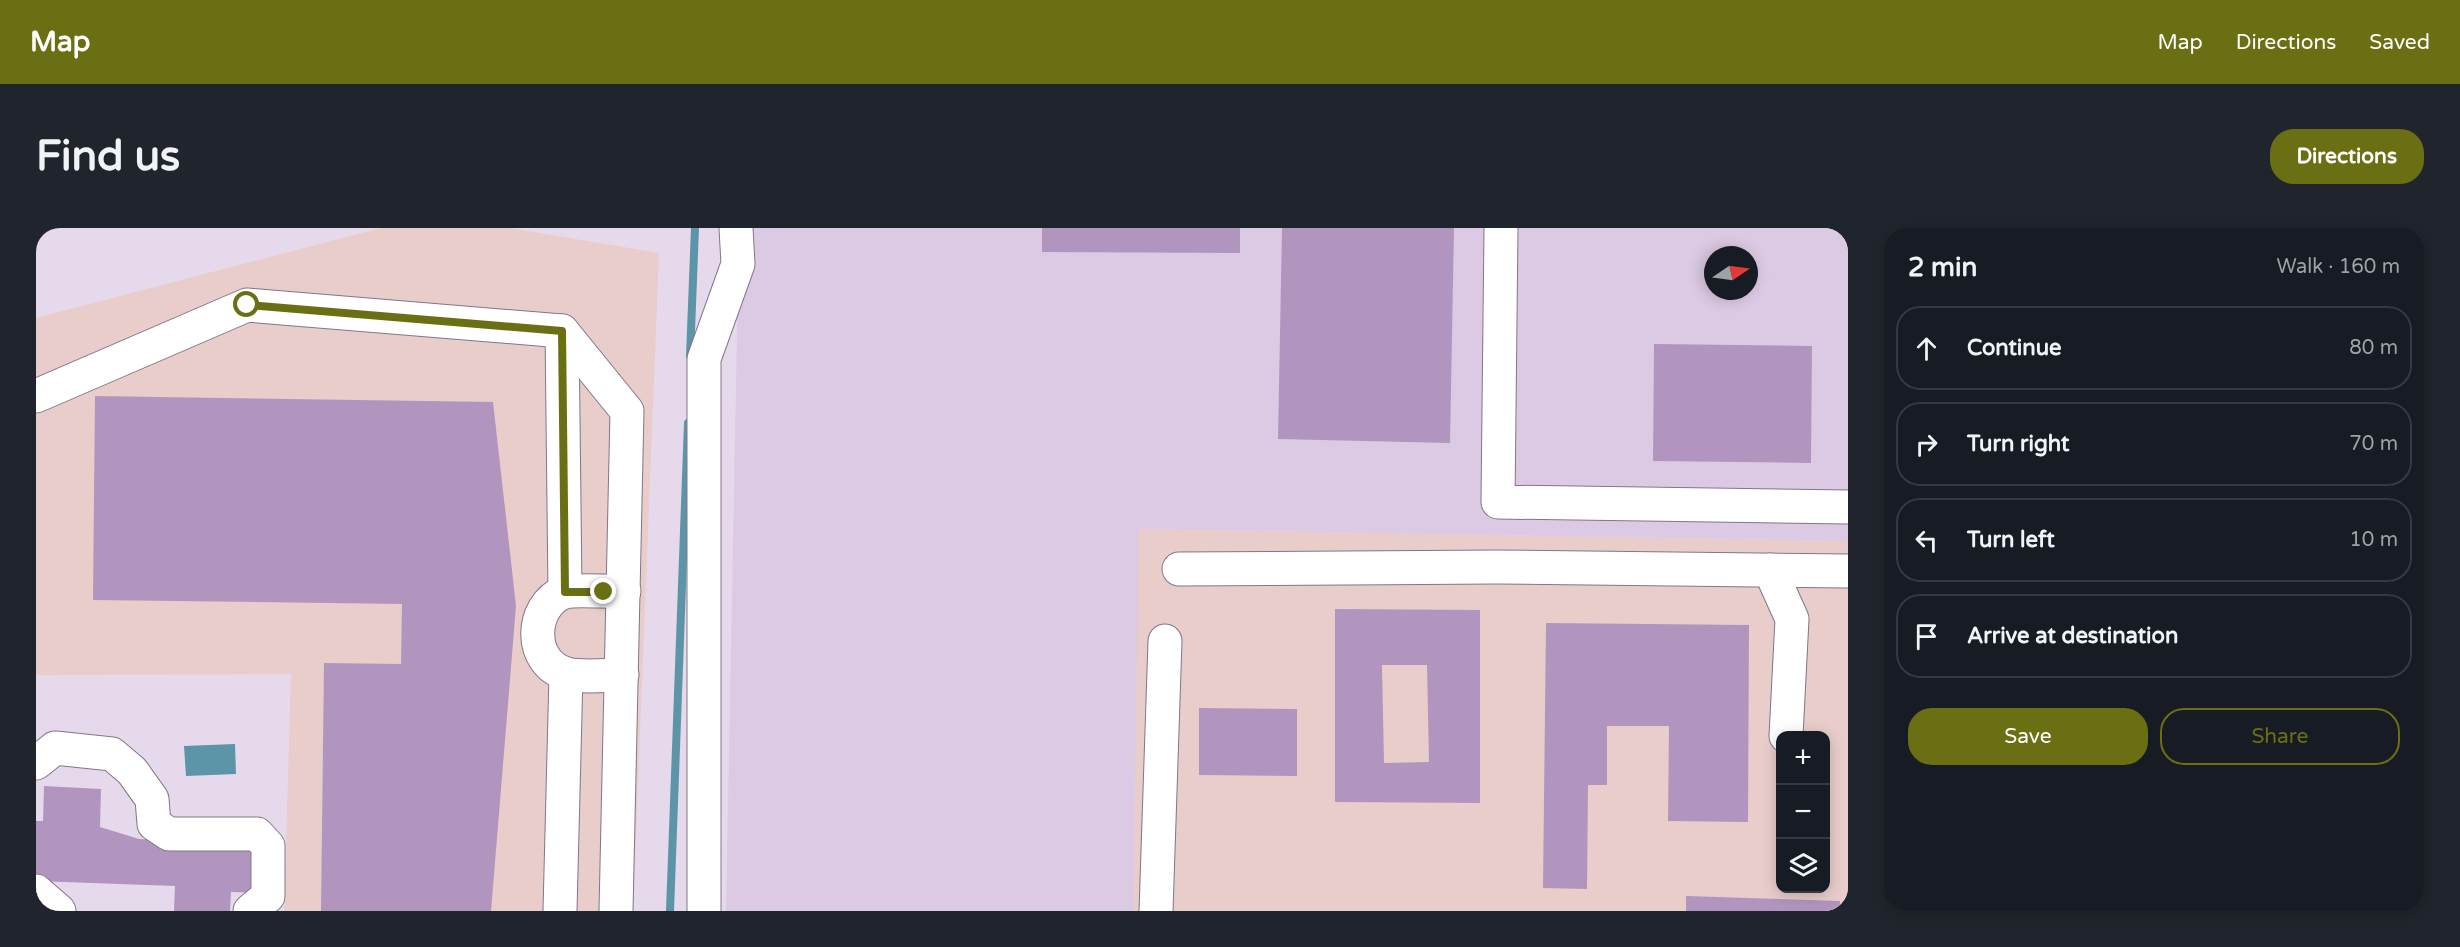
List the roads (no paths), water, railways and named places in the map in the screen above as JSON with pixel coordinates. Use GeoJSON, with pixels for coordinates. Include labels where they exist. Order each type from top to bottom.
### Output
{"type":"FeatureCollection","features":[{"type":"Feature","properties":{"kind":"street"},"geometry":{"type":"LineString","coordinates":[[704,911],[704,359],[738,264],[736,228]]}},
{"type":"Feature","properties":{"kind":"street"},"geometry":{"type":"LineString","coordinates":[[1501,228],[1498,502],[1848,507]]}},
{"type":"Feature","properties":{"kind":"street"},"geometry":{"type":"LineString","coordinates":[[36,396],[247,305],[562,331],[627,411],[616,911]]}},
{"type":"Feature","properties":{"kind":"street"},"geometry":{"type":"LineString","coordinates":[[562,331],[565,592]]}},
{"type":"Feature","properties":{"kind":"street"},"geometry":{"type":"LineString","coordinates":[[1179,569],[1497,567],[1848,571]]}},
{"type":"Feature","properties":{"kind":"street"},"geometry":{"type":"LineString","coordinates":[[1770,570],[1792,619],[1786,731]]}},
{"type":"Feature","properties":{"kind":"street"},"geometry":{"type":"LineString","coordinates":[[622,675],[566,674],[549,664],[538,645],[537,624],[547,604],[565,592],[624,591]]}},
{"type":"Feature","properties":{"kind":"street"},"geometry":{"type":"LineString","coordinates":[[1156,911],[1165,642]]}},
{"type":"Feature","properties":{"kind":"street"},"geometry":{"type":"LineString","coordinates":[[560,911],[566,674]]}},
{"type":"Feature","properties":{"kind":"street"},"geometry":{"type":"LineString","coordinates":[[36,764],[55,748],[112,754],[132,771],[152,799],[154,824],[169,834],[257,834],[268,846],[268,896],[250,911]]}},
{"type":"Feature","properties":{"kind":"street"},"geometry":{"type":"LineString","coordinates":[[36,891],[59,911]]}},
{"type":"Feature","properties":{"kind":"water"},"geometry":{"type":"Polygon","coordinates":[[[235,744],[236,774],[186,776],[184,746],[235,744]]]}},
{"type":"Feature","properties":{"kind":"waterway"},"geometry":{"type":"LineString","coordinates":[[690,356],[695,228]]}},
{"type":"Feature","properties":{"kind":"waterway"},"geometry":{"type":"LineString","coordinates":[[670,911],[688,423]]}}]}
